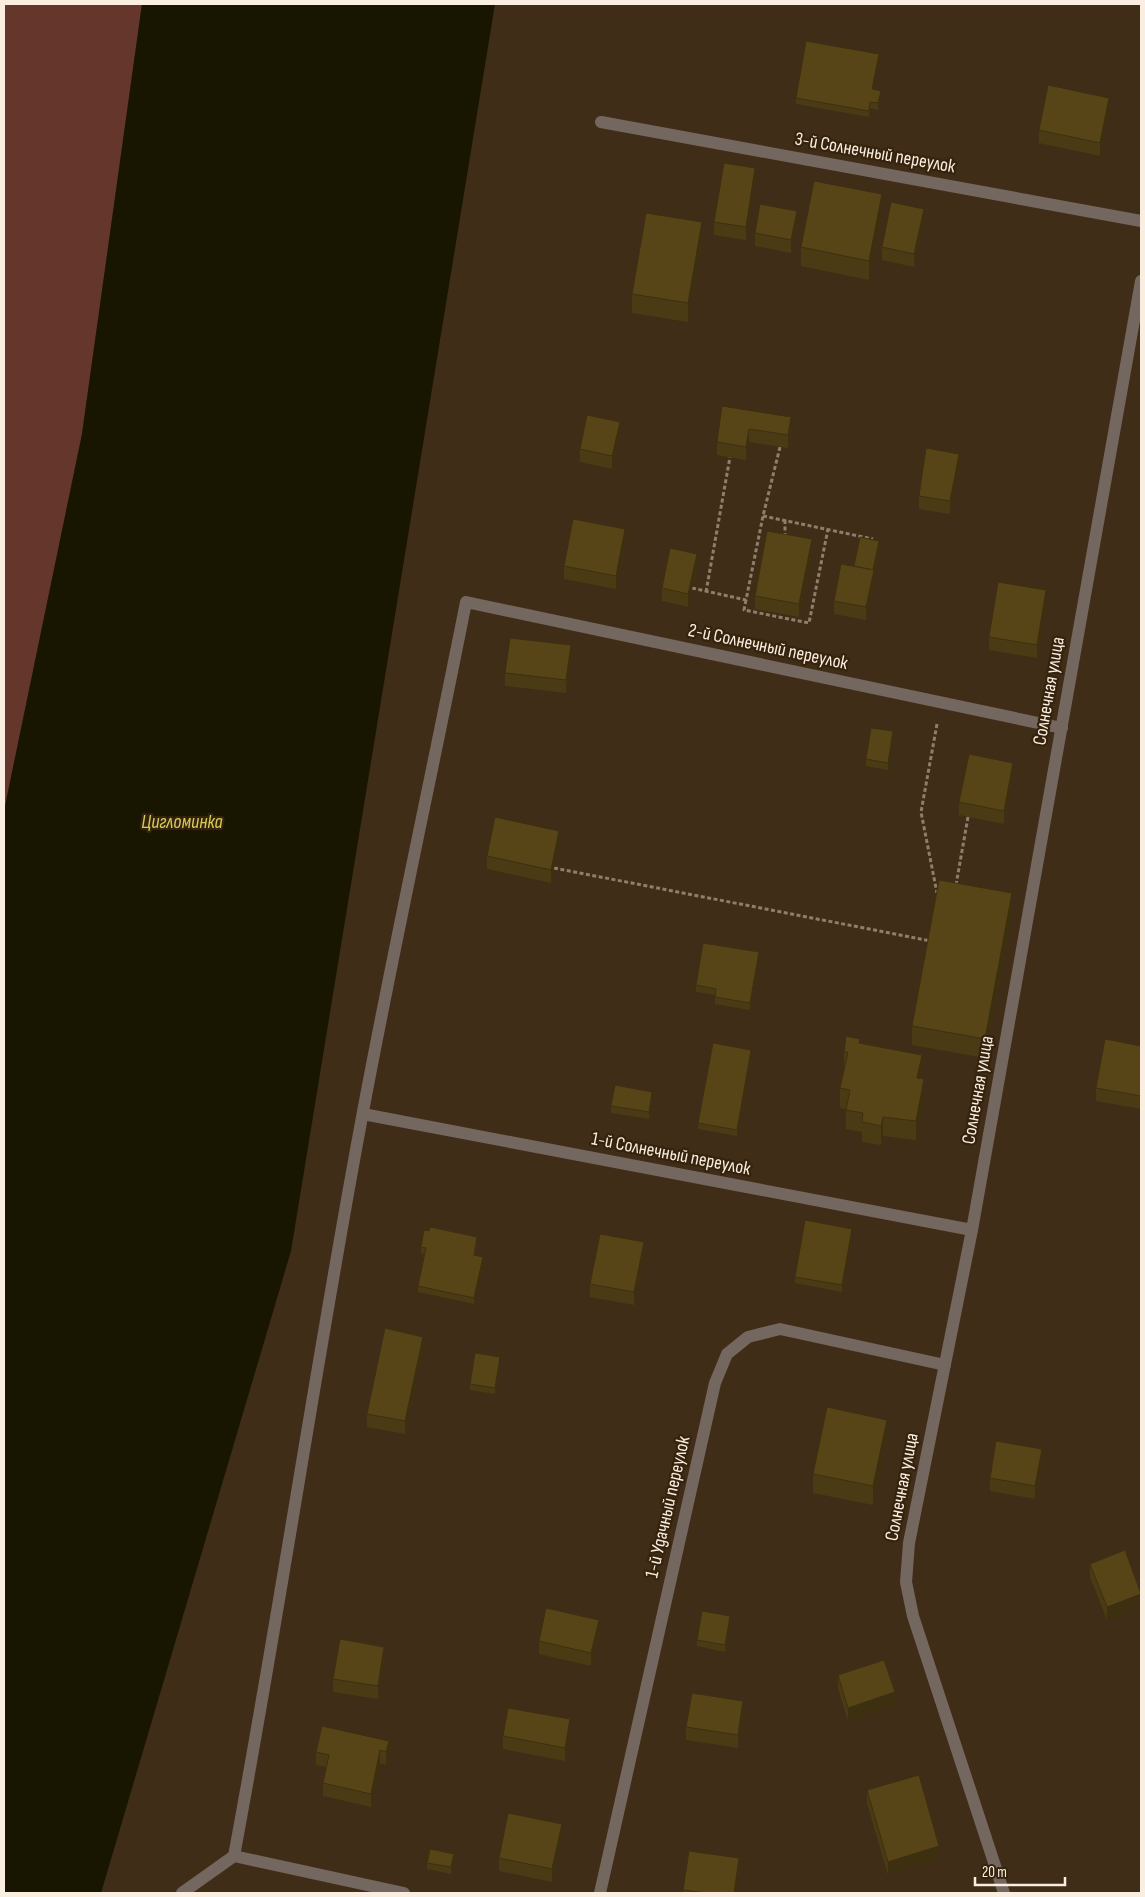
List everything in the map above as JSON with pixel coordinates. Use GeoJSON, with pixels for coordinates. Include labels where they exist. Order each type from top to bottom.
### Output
{"type":"FeatureCollection","features":[{"type":"Feature","properties":{"kind":"street","name":"3-й Солнечный переулок"},"geometry":{"type":"LineString","coordinates":[[601,122],[1141,221]]}},
{"type":"Feature","properties":{"kind":"street","name":"Солнечная улица"},"geometry":{"type":"LineString","coordinates":[[1004,1893],[912,1616],[906,1582],[909,1543],[972,1230],[1141,281]]}},
{"type":"Feature","properties":{"kind":"street","name":"2-й Солнечный переулок"},"geometry":{"type":"LineString","coordinates":[[362,1114],[466,602],[1062,728]]}},
{"type":"Feature","properties":{"kind":"street","name":"1-й Солнечный переулок"},"geometry":{"type":"LineString","coordinates":[[362,1114],[972,1230]]}},
{"type":"Feature","properties":{"kind":"street"},"geometry":{"type":"LineString","coordinates":[[182,1893],[234,1856],[266,1682],[285,1556],[362,1114]]}},
{"type":"Feature","properties":{"kind":"street","name":"1-й Удачный переулок"},"geometry":{"type":"LineString","coordinates":[[600,1893],[715,1383],[727,1354],[748,1337],[780,1330],[945,1365]]}},
{"type":"Feature","properties":{"kind":"street"},"geometry":{"type":"LineString","coordinates":[[234,1856],[404,1893]]}},
{"type":"Feature","properties":{"kind":"path"},"geometry":{"type":"LineString","coordinates":[[780,447],[763,516],[744,610],[809,622],[828,529]]}},
{"type":"Feature","properties":{"kind":"path"},"geometry":{"type":"LineString","coordinates":[[706,592],[730,457]]}},
{"type":"Feature","properties":{"kind":"path"},"geometry":{"type":"LineString","coordinates":[[763,516],[873,539]]}},
{"type":"Feature","properties":{"kind":"path"},"geometry":{"type":"LineString","coordinates":[[784,520],[785,538]]}},
{"type":"Feature","properties":{"kind":"path"},"geometry":{"type":"LineString","coordinates":[[692,588],[746,600]]}},
{"type":"Feature","properties":{"kind":"path"},"geometry":{"type":"LineString","coordinates":[[937,724],[921,812],[938,899]]}},
{"type":"Feature","properties":{"kind":"path"},"geometry":{"type":"LineString","coordinates":[[955,892],[968,817]]}},
{"type":"Feature","properties":{"kind":"path"},"geometry":{"type":"LineString","coordinates":[[554,868],[931,941]]}},
{"type":"Feature","properties":{"kind":"shaded area"},"geometry":{"type":"Polygon","coordinates":[[[4,4],[142,4],[82,434],[4,811],[4,4]]]}},
{"type":"Feature","properties":{"kind":"water","name":"Цигломинка"},"geometry":{"type":"Polygon","coordinates":[[[142,4],[495,4],[291,1251],[101,1893],[4,1893],[4,811],[82,434],[142,4]]]}},
{"type":"Feature","properties":{"kind":"building"},"geometry":{"type":"Polygon","coordinates":[[[806,41],[879,54],[872,89],[881,91],[878,103],[870,102],[869,111],[796,98],[806,41]]]}},
{"type":"Feature","properties":{"kind":"building"},"geometry":{"type":"Polygon","coordinates":[[[1048,85],[1109,98],[1100,143],[1039,130],[1048,85]]]}},
{"type":"Feature","properties":{"kind":"building"},"geometry":{"type":"Polygon","coordinates":[[[724,163],[755,168],[746,227],[714,222],[724,163]]]}},
{"type":"Feature","properties":{"kind":"building"},"geometry":{"type":"Polygon","coordinates":[[[814,181],[882,194],[869,261],[801,247],[814,181]]]}},
{"type":"Feature","properties":{"kind":"building"},"geometry":{"type":"Polygon","coordinates":[[[891,202],[924,209],[914,254],[882,247],[891,202]]]}},
{"type":"Feature","properties":{"kind":"building"},"geometry":{"type":"Polygon","coordinates":[[[760,204],[797,211],[791,240],[755,233],[760,204]]]}},
{"type":"Feature","properties":{"kind":"building"},"geometry":{"type":"Polygon","coordinates":[[[646,213],[702,222],[688,303],[632,294],[646,213]]]}},
{"type":"Feature","properties":{"kind":"building"},"geometry":{"type":"Polygon","coordinates":[[[722,406],[791,417],[788,435],[749,429],[746,447],[717,442],[722,406]]]}},
{"type":"Feature","properties":{"kind":"building"},"geometry":{"type":"Polygon","coordinates":[[[587,415],[620,422],[612,456],[580,449],[587,415]]]}},
{"type":"Feature","properties":{"kind":"building"},"geometry":{"type":"Polygon","coordinates":[[[926,448],[959,454],[950,501],[919,496],[926,448]]]}},
{"type":"Feature","properties":{"kind":"building"},"geometry":{"type":"Polygon","coordinates":[[[573,519],[625,529],[616,576],[564,566],[573,519]]]}},
{"type":"Feature","properties":{"kind":"building"},"geometry":{"type":"Polygon","coordinates":[[[767,531],[812,539],[799,604],[755,596],[767,531]]]}},
{"type":"Feature","properties":{"kind":"building"},"geometry":{"type":"Polygon","coordinates":[[[860,537],[879,541],[873,570],[854,566],[860,537]]]}},
{"type":"Feature","properties":{"kind":"building"},"geometry":{"type":"Polygon","coordinates":[[[670,548],[697,554],[688,594],[662,588],[670,548]]]}},
{"type":"Feature","properties":{"kind":"building"},"geometry":{"type":"Polygon","coordinates":[[[841,564],[874,570],[866,607],[834,601],[841,564]]]}},
{"type":"Feature","properties":{"kind":"building"},"geometry":{"type":"Polygon","coordinates":[[[998,582],[1046,590],[1037,645],[989,637],[998,582]]]}},
{"type":"Feature","properties":{"kind":"building"},"geometry":{"type":"Polygon","coordinates":[[[510,638],[571,645],[566,680],[505,673],[510,638]]]}},
{"type":"Feature","properties":{"kind":"building"},"geometry":{"type":"Polygon","coordinates":[[[871,728],[893,731],[888,763],[866,759],[871,728]]]}},
{"type":"Feature","properties":{"kind":"building"},"geometry":{"type":"Polygon","coordinates":[[[969,754],[1013,763],[1004,811],[959,802],[969,754]]]}},
{"type":"Feature","properties":{"kind":"building"},"geometry":{"type":"Polygon","coordinates":[[[495,817],[559,831],[551,870],[487,856],[495,817]]]}},
{"type":"Feature","properties":{"kind":"building"},"geometry":{"type":"Polygon","coordinates":[[[939,880],[1012,893],[985,1039],[912,1026],[939,880]]]}},
{"type":"Feature","properties":{"kind":"building"},"geometry":{"type":"Polygon","coordinates":[[[703,943],[759,952],[750,1003],[715,997],[716,989],[696,985],[703,943]]]}},
{"type":"Feature","properties":{"kind":"building"},"geometry":{"type":"Polygon","coordinates":[[[846,1036],[860,1039],[859,1043],[922,1055],[917,1078],[924,1079],[916,1121],[883,1117],[881,1126],[862,1122],[863,1113],[846,1110],[850,1090],[840,1088],[848,1052],[844,1052],[846,1036]]]}},
{"type":"Feature","properties":{"kind":"building"},"geometry":{"type":"Polygon","coordinates":[[[1105,1039],[1141,1046],[1141,1096],[1096,1088],[1105,1039]]]}},
{"type":"Feature","properties":{"kind":"building"},"geometry":{"type":"Polygon","coordinates":[[[713,1043],[751,1050],[737,1130],[698,1123],[713,1043]]]}},
{"type":"Feature","properties":{"kind":"building"},"geometry":{"type":"Polygon","coordinates":[[[615,1085],[652,1092],[649,1112],[611,1106],[615,1085]]]}},
{"type":"Feature","properties":{"kind":"building"},"geometry":{"type":"Polygon","coordinates":[[[805,1220],[852,1229],[842,1285],[795,1277],[805,1220]]]}},
{"type":"Feature","properties":{"kind":"building"},"geometry":{"type":"Polygon","coordinates":[[[430,1227],[477,1237],[474,1255],[483,1257],[474,1298],[418,1286],[426,1248],[421,1247],[424,1230],[429,1231],[430,1227]]]}},
{"type":"Feature","properties":{"kind":"building"},"geometry":{"type":"Polygon","coordinates":[[[600,1234],[644,1242],[634,1292],[590,1284],[600,1234]]]}},
{"type":"Feature","properties":{"kind":"building"},"geometry":{"type":"Polygon","coordinates":[[[385,1328],[423,1337],[405,1421],[367,1414],[385,1328]]]}},
{"type":"Feature","properties":{"kind":"building"},"geometry":{"type":"Polygon","coordinates":[[[475,1353],[500,1357],[495,1388],[470,1384],[475,1353]]]}},
{"type":"Feature","properties":{"kind":"building"},"geometry":{"type":"Polygon","coordinates":[[[827,1407],[887,1420],[873,1486],[813,1474],[827,1407]]]}},
{"type":"Feature","properties":{"kind":"building"},"geometry":{"type":"Polygon","coordinates":[[[996,1441],[1042,1449],[1035,1486],[990,1478],[996,1441]]]}},
{"type":"Feature","properties":{"kind":"building"},"geometry":{"type":"Polygon","coordinates":[[[1125,1550],[1141,1594],[1107,1607],[1090,1564],[1125,1550]]]}},
{"type":"Feature","properties":{"kind":"building"},"geometry":{"type":"Polygon","coordinates":[[[546,1608],[599,1620],[591,1653],[539,1641],[546,1608]]]}},
{"type":"Feature","properties":{"kind":"building"},"geometry":{"type":"Polygon","coordinates":[[[702,1611],[730,1616],[725,1645],[697,1640],[702,1611]]]}},
{"type":"Feature","properties":{"kind":"building"},"geometry":{"type":"Polygon","coordinates":[[[340,1639],[384,1647],[378,1686],[333,1679],[340,1639]]]}},
{"type":"Feature","properties":{"kind":"building"},"geometry":{"type":"Polygon","coordinates":[[[884,1660],[895,1692],[848,1708],[838,1675],[884,1660]]]}},
{"type":"Feature","properties":{"kind":"building"},"geometry":{"type":"Polygon","coordinates":[[[692,1693],[743,1701],[738,1735],[686,1727],[692,1693]]]}},
{"type":"Feature","properties":{"kind":"building"},"geometry":{"type":"Polygon","coordinates":[[[508,1708],[570,1719],[565,1748],[503,1736],[508,1708]]]}},
{"type":"Feature","properties":{"kind":"building"},"geometry":{"type":"Polygon","coordinates":[[[322,1726],[389,1741],[386,1752],[380,1750],[371,1794],[323,1783],[329,1755],[316,1752],[322,1726]]]}},
{"type":"Feature","properties":{"kind":"building"},"geometry":{"type":"Polygon","coordinates":[[[919,1775],[939,1846],[888,1862],[867,1790],[919,1775]]]}},
{"type":"Feature","properties":{"kind":"building"},"geometry":{"type":"Polygon","coordinates":[[[508,1813],[562,1824],[552,1869],[499,1858],[508,1813]]]}},
{"type":"Feature","properties":{"kind":"building"},"geometry":{"type":"Polygon","coordinates":[[[430,1849],[454,1854],[451,1867],[427,1863],[430,1849]]]}},
{"type":"Feature","properties":{"kind":"building"},"geometry":{"type":"Polygon","coordinates":[[[689,1851],[739,1858],[734,1893],[708,1893],[683,1890],[689,1851]]]}}]}
